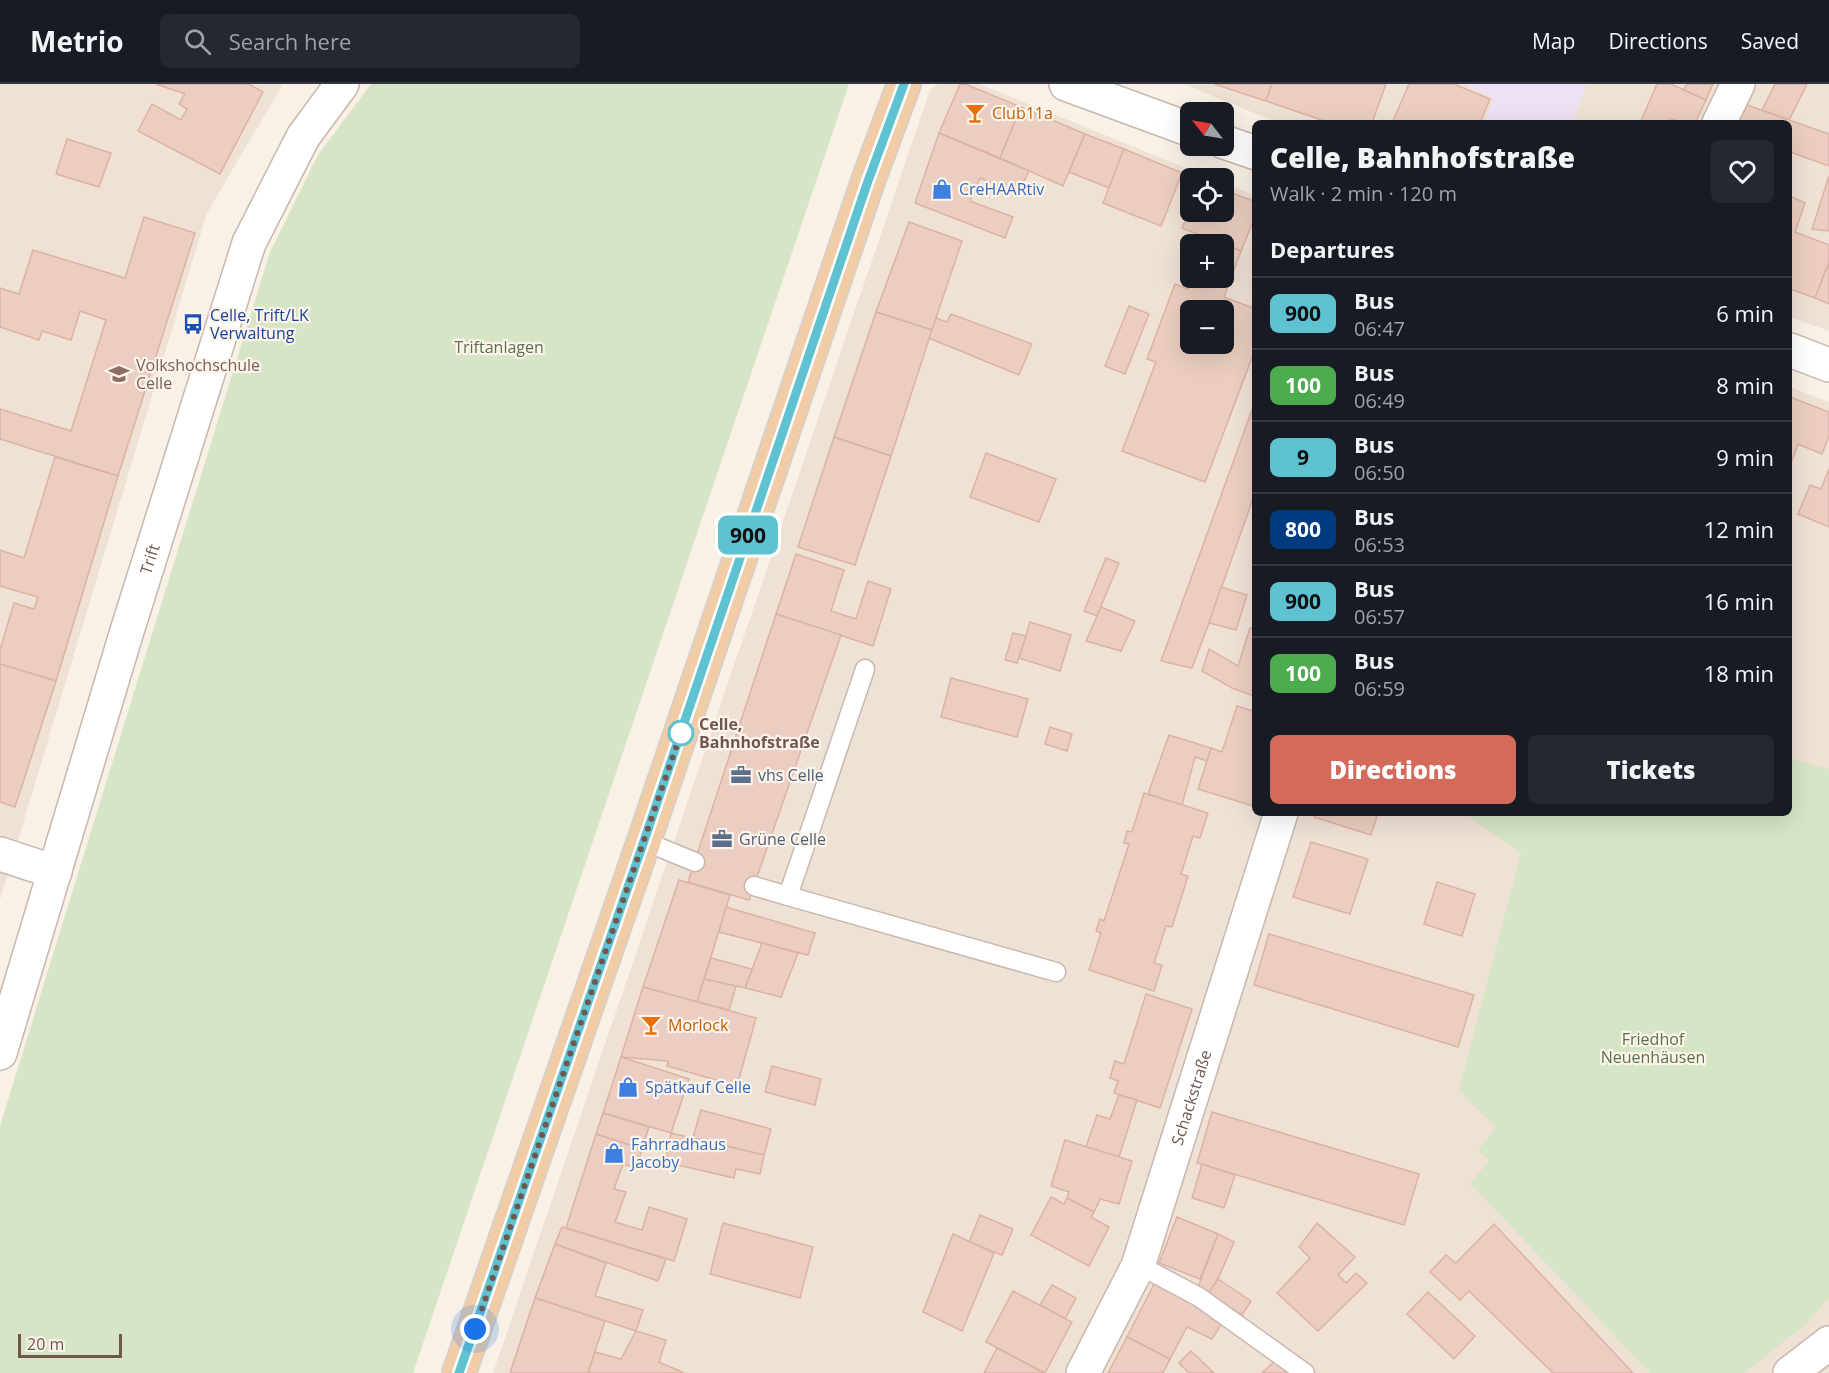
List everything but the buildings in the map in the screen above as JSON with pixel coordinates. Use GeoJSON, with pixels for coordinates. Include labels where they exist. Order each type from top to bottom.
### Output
{"type":"FeatureCollection","features":[{"type":"Feature","properties":{"kind":"main road"},"geometry":{"type":"LineString","coordinates":[[459,1373],[644,841],[868,181],[904,84]]}},
{"type":"Feature","properties":{"kind":"street","name":"Trift"},"geometry":{"type":"LineString","coordinates":[[0,1053],[127,631],[249,243],[303,137],[342,84]]}},
{"type":"Feature","properties":{"kind":"street"},"geometry":{"type":"LineString","coordinates":[[1066,84],[1180,126]]}},
{"type":"Feature","properties":{"kind":"street"},"geometry":{"type":"LineString","coordinates":[[1720,120],[1738,84]]}},
{"type":"Feature","properties":{"kind":"street"},"geometry":{"type":"LineString","coordinates":[[1234,145],[1252,152]]}},
{"type":"Feature","properties":{"kind":"street"},"geometry":{"type":"LineString","coordinates":[[1792,351],[1829,365]]}},
{"type":"Feature","properties":{"kind":"street","name":"Schackstraße"},"geometry":{"type":"LineString","coordinates":[[1083,1373],[1138,1266],[1280,816]]}},
{"type":"Feature","properties":{"kind":"street"},"geometry":{"type":"LineString","coordinates":[[0,854],[55,872]]}},
{"type":"Feature","properties":{"kind":"street"},"geometry":{"type":"LineString","coordinates":[[1790,1373],[1829,1343]]}},
{"type":"Feature","properties":{"kind":"lane"},"geometry":{"type":"LineString","coordinates":[[788,896],[865,669]]}},
{"type":"Feature","properties":{"kind":"lane"},"geometry":{"type":"LineString","coordinates":[[644,841],[695,862]]}},
{"type":"Feature","properties":{"kind":"lane"},"geometry":{"type":"LineString","coordinates":[[754,886],[1056,972]]}},
{"type":"Feature","properties":{"kind":"lane"},"geometry":{"type":"LineString","coordinates":[[1154,1273],[1199,1297],[1305,1373]]}},
{"type":"Feature","properties":{"kind":"shaded area"},"geometry":{"type":"Polygon","coordinates":[[[0,84],[283,84],[207,213],[0,900],[0,84]]]}},
{"type":"Feature","properties":{"kind":"shaded area"},"geometry":{"type":"Polygon","coordinates":[[[938,84],[979,84],[1186,168],[1180,168],[1180,222],[1234,222],[1234,187],[1252,194],[1252,816],[1792,816],[1792,388],[1829,402],[1829,1373],[493,1373],[930,90],[938,84]]]}},
{"type":"Feature","properties":{"kind":"shaded area"},"geometry":{"type":"Polygon","coordinates":[[[1183,84],[1464,84],[1494,98],[1485,120],[1272,120],[1234,105],[1234,102],[1227,102],[1183,84]]]}},
{"type":"Feature","properties":{"kind":"shaded area"},"geometry":{"type":"Polygon","coordinates":[[[1464,84],[1587,84],[1572,120],[1485,120],[1494,98],[1464,84]]]}},
{"type":"Feature","properties":{"kind":"shaded area"},"geometry":{"type":"Polygon","coordinates":[[[1587,84],[1829,84],[1829,331],[1792,318],[1792,120],[1572,120],[1587,84]]]}},
{"type":"Feature","properties":{"kind":"green space","name":"Triftanlagen"},"geometry":{"type":"Polygon","coordinates":[[[371,84],[849,84],[413,1373],[0,1373],[0,1126],[270,252],[318,155],[371,84]]]}},
{"type":"Feature","properties":{"kind":"green space","name":"Friedhof Neuenhäusen"},"geometry":{"type":"Polygon","coordinates":[[[1792,759],[1829,769],[1829,1298],[1804,1326],[1744,1373],[1650,1373],[1470,1183],[1489,1161],[1478,1150],[1496,1128],[1459,1090],[1521,853],[1468,816],[1792,816],[1792,759]]]}},
{"type":"Feature","properties":{"kind":"bus line","name":"900"},"geometry":{"type":"LineString","coordinates":[[459,1373],[644,841],[868,181],[904,84]]}},
{"type":"Feature","properties":{"kind":"place","name":"Club11a"},"geometry":{"type":"Point","coordinates":[975,113]}},
{"type":"Feature","properties":{"kind":"place","name":"CreHAARtiv"},"geometry":{"type":"Point","coordinates":[942,189]}},
{"type":"Feature","properties":{"kind":"place","name":"Celle, Trift/LK Verwaltung"},"geometry":{"type":"Point","coordinates":[193,324]}},
{"type":"Feature","properties":{"kind":"place","name":"Volkshochschule Celle"},"geometry":{"type":"Point","coordinates":[119,374]}},
{"type":"Feature","properties":{"kind":"place","name":"Celle, Bahnhofstraße"},"geometry":{"type":"Point","coordinates":[681,733]}},
{"type":"Feature","properties":{"kind":"place","name":"vhs Celle"},"geometry":{"type":"Point","coordinates":[741,775]}},
{"type":"Feature","properties":{"kind":"place","name":"Grüne Celle"},"geometry":{"type":"Point","coordinates":[722,839]}},
{"type":"Feature","properties":{"kind":"place","name":"Morlock"},"geometry":{"type":"Point","coordinates":[651,1025]}},
{"type":"Feature","properties":{"kind":"place","name":"Spätkauf Celle"},"geometry":{"type":"Point","coordinates":[628,1087]}},
{"type":"Feature","properties":{"kind":"place","name":"Fahrradhaus Jacoby"},"geometry":{"type":"Point","coordinates":[614,1153]}},
{"type":"Feature","properties":{"kind":"route"},"geometry":{"type":"LineString","coordinates":[[475,1329],[681,733]]}}]}
